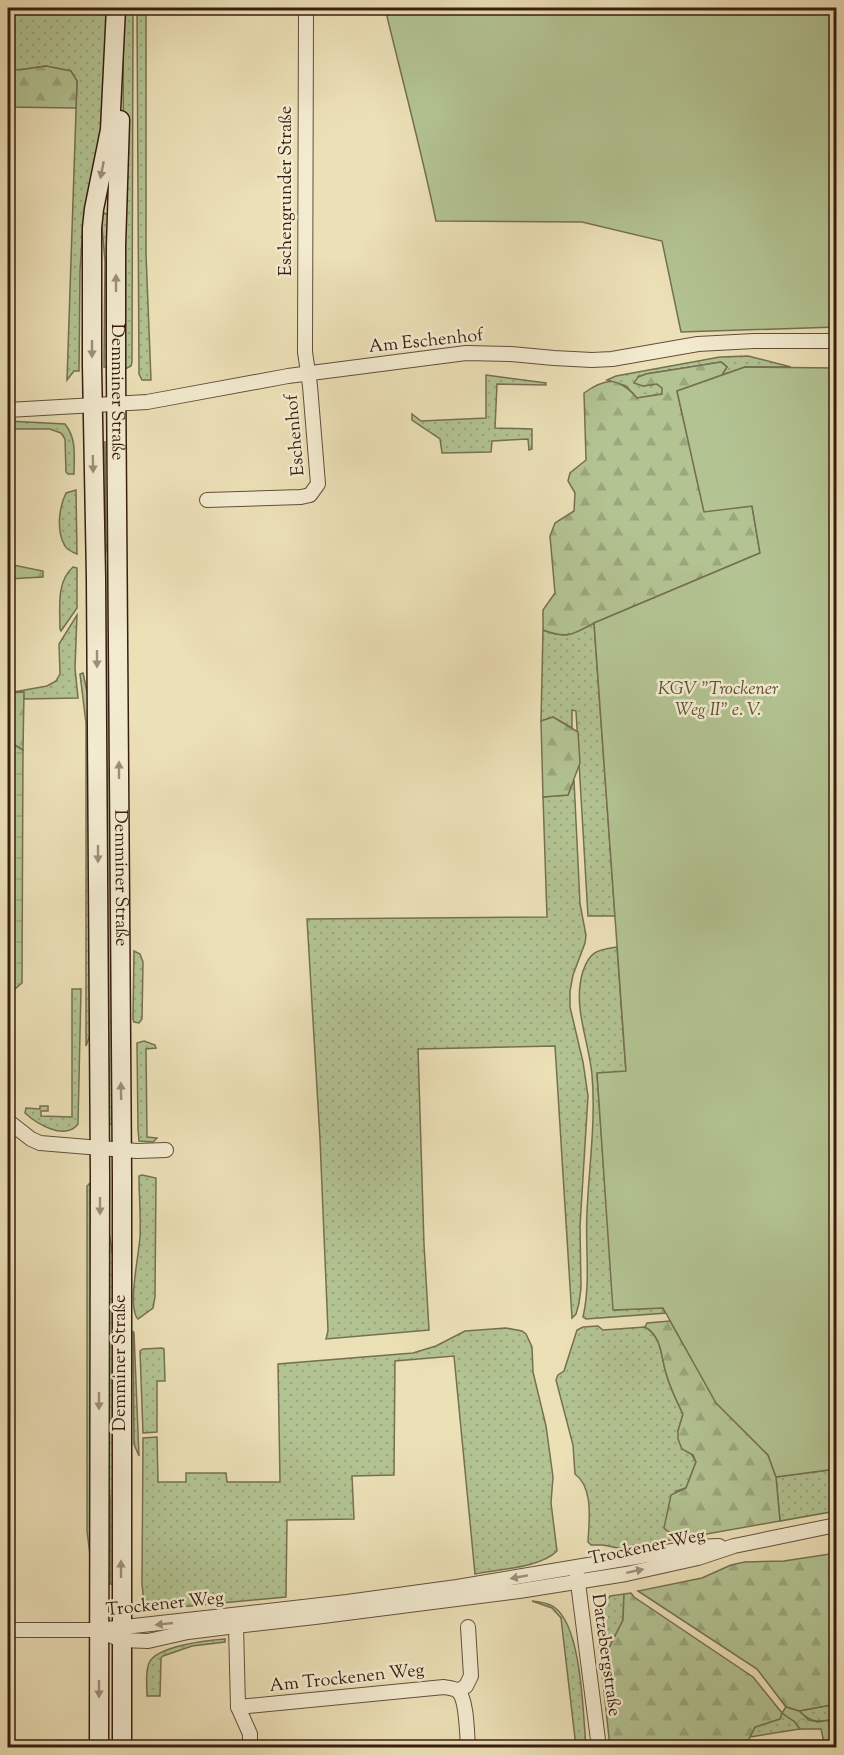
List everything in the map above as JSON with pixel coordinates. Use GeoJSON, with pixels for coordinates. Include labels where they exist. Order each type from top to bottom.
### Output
{"type":"FeatureCollection","features":[{"type":"Feature","properties":{"kind":"main road","name":"Demminer Straße"},"geometry":{"type":"LineString","coordinates":[[116,8],[120,91],[120,172],[116,246],[122,1149],[122,1748]]}},
{"type":"Feature","properties":{"kind":"main road","name":"Demminer Straße"},"geometry":{"type":"LineString","coordinates":[[99,1748],[100,1147],[92,228],[110,130],[116,8]]}},
{"type":"Feature","properties":{"kind":"street","name":"Eschengrunder Straße"},"geometry":{"type":"LineString","coordinates":[[306,8],[305,352],[308,374]]}},
{"type":"Feature","properties":{"kind":"street","name":"Am Eschenhof"},"geometry":{"type":"LineString","coordinates":[[92,405],[165,400],[308,374],[466,353],[592,360],[612,359],[698,344],[837,341]]}},
{"type":"Feature","properties":{"kind":"street","name":"Eschenhof"},"geometry":{"type":"LineString","coordinates":[[207,500],[301,497],[314,492],[318,480],[308,374]]}},
{"type":"Feature","properties":{"kind":"street","name":"Demminer Straße"},"geometry":{"type":"LineString","coordinates":[[8,410],[92,405]]}},
{"type":"Feature","properties":{"kind":"street"},"geometry":{"type":"LineString","coordinates":[[8,1121],[31,1139],[40,1143],[166,1150]]}},
{"type":"Feature","properties":{"kind":"street","name":"Trockener Weg"},"geometry":{"type":"LineString","coordinates":[[98,1630],[148,1641],[236,1626],[419,1604],[626,1574],[698,1558],[734,1546],[837,1525]]}},
{"type":"Feature","properties":{"kind":"street","name":"Trockener Weg"},"geometry":{"type":"LineString","coordinates":[[121,1634],[412,1594],[696,1547],[734,1546]]}},
{"type":"Feature","properties":{"kind":"street","name":"Datzebergstraße"},"geometry":{"type":"LineString","coordinates":[[576,1567],[599,1748]]}},
{"type":"Feature","properties":{"kind":"street"},"geometry":{"type":"LineString","coordinates":[[236,1626],[238,1707],[250,1734],[250,1748]]}},
{"type":"Feature","properties":{"kind":"street"},"geometry":{"type":"LineString","coordinates":[[468,1627],[471,1676],[466,1686],[459,1692],[464,1702],[468,1748]]}},
{"type":"Feature","properties":{"kind":"street"},"geometry":{"type":"LineString","coordinates":[[8,1630],[98,1630]]}},
{"type":"Feature","properties":{"kind":"street","name":"Am Trockenen Weg"},"geometry":{"type":"LineString","coordinates":[[238,1707],[444,1687],[459,1692]]}},
{"type":"Feature","properties":{"kind":"green space"},"geometry":{"type":"Polygon","coordinates":[[[8,8],[110,8],[108,110],[83,225],[79,371],[74,371],[67,380],[77,81],[46,66],[19,70],[8,68],[8,8]]]}},
{"type":"Feature","properties":{"kind":"green space"},"geometry":{"type":"Polygon","coordinates":[[[123,8],[133,8],[132,362],[131,366],[125,369],[124,367],[123,8]]]}},
{"type":"Feature","properties":{"kind":"green space"},"geometry":{"type":"Polygon","coordinates":[[[137,8],[146,8],[146,254],[151,380],[142,380],[139,374],[137,8]]]}},
{"type":"Feature","properties":{"kind":"green space"},"geometry":{"type":"Polygon","coordinates":[[[385,8],[836,8],[836,327],[681,332],[662,241],[582,222],[436,221],[385,8]]]}},
{"type":"Feature","properties":{"kind":"green space"},"geometry":{"type":"Polygon","coordinates":[[[46,66],[71,71],[77,81],[76,108],[8,107],[8,68],[19,70],[46,66]]]}},
{"type":"Feature","properties":{"kind":"green space"},"geometry":{"type":"Polygon","coordinates":[[[105,213],[110,217],[109,367],[104,367],[105,261],[101,217],[105,213]]]}},
{"type":"Feature","properties":{"kind":"green space"},"geometry":{"type":"Polygon","coordinates":[[[748,356],[791,367],[745,367],[722,375],[727,367],[721,362],[646,374],[638,377],[643,386],[657,384],[662,388],[663,394],[637,398],[626,386],[607,380],[616,376],[720,357],[748,356]]]}},
{"type":"Feature","properties":{"kind":"green space"},"geometry":{"type":"Polygon","coordinates":[[[721,362],[727,367],[722,375],[677,391],[704,511],[752,506],[760,553],[575,633],[564,635],[543,630],[543,610],[555,593],[550,536],[555,523],[574,511],[575,493],[568,481],[570,473],[586,460],[584,393],[599,384],[612,382],[624,386],[637,398],[662,394],[662,388],[657,384],[643,386],[634,383],[638,377],[646,374],[721,362]]]}},
{"type":"Feature","properties":{"kind":"green space","name":"KGV \"Trockener Weg II\" e. V."},"geometry":{"type":"Polygon","coordinates":[[[745,367],[836,368],[836,1469],[776,1477],[768,1455],[716,1403],[663,1308],[613,1310],[597,1073],[626,1071],[594,623],[760,553],[752,506],[704,512],[677,391],[745,367]]]}},
{"type":"Feature","properties":{"kind":"green space"},"geometry":{"type":"Polygon","coordinates":[[[486,375],[546,383],[546,385],[497,384],[495,428],[532,429],[532,449],[529,450],[528,439],[492,441],[491,452],[442,453],[440,439],[412,420],[412,414],[421,421],[486,418],[486,375]]]}},
{"type":"Feature","properties":{"kind":"green space"},"geometry":{"type":"Polygon","coordinates":[[[8,421],[65,424],[73,442],[74,474],[66,472],[65,439],[61,433],[50,429],[8,429],[8,421]]]}},
{"type":"Feature","properties":{"kind":"green space"},"geometry":{"type":"Polygon","coordinates":[[[99,442],[105,442],[106,543],[111,579],[113,1124],[109,1124],[109,1063],[105,1025],[99,442]]]}},
{"type":"Feature","properties":{"kind":"green space"},"geometry":{"type":"Polygon","coordinates":[[[76,490],[77,554],[66,547],[60,533],[60,512],[66,493],[76,490]]]}},
{"type":"Feature","properties":{"kind":"green space"},"geometry":{"type":"Polygon","coordinates":[[[8,564],[43,571],[43,577],[8,579],[8,564]]]}},
{"type":"Feature","properties":{"kind":"green space"},"geometry":{"type":"Polygon","coordinates":[[[73,567],[77,568],[77,608],[61,631],[61,588],[73,567]]]}},
{"type":"Feature","properties":{"kind":"green space"},"geometry":{"type":"Polygon","coordinates":[[[77,615],[75,668],[78,698],[24,699],[23,692],[8,693],[47,686],[56,681],[60,674],[59,644],[77,615]]]}},
{"type":"Feature","properties":{"kind":"green space"},"geometry":{"type":"Polygon","coordinates":[[[594,623],[615,916],[588,916],[576,711],[572,710],[572,728],[553,717],[541,721],[543,630],[564,635],[594,623]]]}},
{"type":"Feature","properties":{"kind":"green space"},"geometry":{"type":"Polygon","coordinates":[[[83,673],[90,705],[90,1035],[86,1046],[86,723],[80,674],[83,673]]]}},
{"type":"Feature","properties":{"kind":"green space"},"geometry":{"type":"Polygon","coordinates":[[[24,692],[23,750],[8,741],[8,693],[24,692]]]}},
{"type":"Feature","properties":{"kind":"green space"},"geometry":{"type":"Polygon","coordinates":[[[553,717],[578,732],[580,763],[568,795],[543,797],[541,721],[553,717]]]}},
{"type":"Feature","properties":{"kind":"green space"},"geometry":{"type":"Polygon","coordinates":[[[8,741],[23,750],[22,983],[8,995],[8,741]]]}},
{"type":"Feature","properties":{"kind":"green space"},"geometry":{"type":"Polygon","coordinates":[[[574,780],[580,904],[586,935],[573,975],[570,1007],[583,1062],[588,1096],[580,1226],[581,1288],[576,1314],[572,1318],[555,1046],[418,1049],[429,1330],[326,1339],[328,1331],[320,1139],[307,919],[547,917],[543,797],[568,795],[574,780]]]}},
{"type":"Feature","properties":{"kind":"green space"},"geometry":{"type":"Polygon","coordinates":[[[617,947],[626,1072],[597,1074],[614,1310],[662,1308],[666,1313],[586,1319],[583,1317],[587,1291],[587,1212],[593,1092],[580,1010],[580,984],[583,971],[592,955],[617,947]]]}},
{"type":"Feature","properties":{"kind":"green space"},"geometry":{"type":"Polygon","coordinates":[[[134,951],[140,954],[143,962],[142,1019],[139,1023],[134,1022],[133,1019],[134,951]]]}},
{"type":"Feature","properties":{"kind":"green space"},"geometry":{"type":"Polygon","coordinates":[[[72,989],[81,989],[78,1124],[72,1129],[59,1131],[44,1126],[25,1113],[26,1108],[40,1109],[40,1106],[48,1106],[48,1111],[41,1111],[41,1116],[72,1117],[72,989]]]}},
{"type":"Feature","properties":{"kind":"green space"},"geometry":{"type":"Polygon","coordinates":[[[144,1041],[155,1045],[156,1048],[146,1049],[147,1137],[157,1138],[153,1142],[139,1141],[137,1043],[144,1041]]]}},
{"type":"Feature","properties":{"kind":"green space"},"geometry":{"type":"Polygon","coordinates":[[[139,1176],[156,1178],[155,1297],[153,1308],[138,1319],[134,1304],[134,1281],[140,1237],[139,1176]]]}},
{"type":"Feature","properties":{"kind":"green space"},"geometry":{"type":"Polygon","coordinates":[[[90,1183],[92,1571],[87,1531],[87,1186],[90,1183]]]}},
{"type":"Feature","properties":{"kind":"green space"},"geometry":{"type":"Polygon","coordinates":[[[109,1232],[113,1257],[114,1584],[110,1584],[110,1497],[106,1467],[109,1232]]]}},
{"type":"Feature","properties":{"kind":"green space"},"geometry":{"type":"Polygon","coordinates":[[[670,1321],[716,1402],[768,1455],[776,1477],[780,1521],[690,1537],[669,1532],[664,1528],[671,1495],[686,1488],[696,1462],[693,1455],[682,1449],[678,1439],[683,1414],[667,1378],[658,1341],[645,1327],[647,1323],[670,1321]]]}},
{"type":"Feature","properties":{"kind":"green space"},"geometry":{"type":"Polygon","coordinates":[[[598,1326],[603,1330],[645,1327],[658,1341],[667,1378],[683,1414],[678,1431],[696,1462],[686,1488],[676,1491],[669,1533],[690,1537],[618,1548],[591,1545],[588,1542],[588,1496],[581,1480],[575,1474],[573,1445],[556,1380],[558,1375],[564,1371],[577,1330],[583,1327],[598,1326]]]}},
{"type":"Feature","properties":{"kind":"green space"},"geometry":{"type":"Polygon","coordinates":[[[506,1328],[522,1331],[526,1334],[532,1347],[533,1372],[546,1426],[553,1477],[551,1503],[557,1551],[550,1557],[519,1567],[475,1574],[454,1356],[395,1361],[394,1475],[352,1476],[354,1519],[287,1520],[286,1597],[158,1609],[152,1609],[144,1603],[142,1584],[143,1438],[157,1437],[158,1482],[186,1482],[186,1473],[226,1473],[227,1482],[280,1482],[278,1364],[413,1353],[436,1346],[465,1331],[506,1328]]]}},
{"type":"Feature","properties":{"kind":"green space"},"geometry":{"type":"Polygon","coordinates":[[[133,1331],[134,1333],[139,1456],[134,1444],[133,1331]]]}},
{"type":"Feature","properties":{"kind":"green space"},"geometry":{"type":"Polygon","coordinates":[[[164,1349],[165,1381],[157,1381],[157,1432],[143,1433],[140,1351],[164,1349]]]}},
{"type":"Feature","properties":{"kind":"green space"},"geometry":{"type":"Polygon","coordinates":[[[836,1469],[836,1511],[780,1521],[776,1477],[836,1469]]]}},
{"type":"Feature","properties":{"kind":"green space"},"geometry":{"type":"Polygon","coordinates":[[[836,1553],[836,1704],[799,1711],[786,1707],[757,1669],[638,1591],[702,1578],[731,1565],[745,1562],[784,1561],[836,1553]]]}},
{"type":"Feature","properties":{"kind":"green space"},"geometry":{"type":"Polygon","coordinates":[[[631,1593],[753,1677],[782,1713],[780,1719],[755,1727],[745,1747],[610,1747],[601,1664],[623,1620],[624,1594],[631,1593]]]}},
{"type":"Feature","properties":{"kind":"green space"},"geometry":{"type":"Polygon","coordinates":[[[624,1594],[623,1620],[601,1664],[598,1615],[610,1596],[624,1594]]]}},
{"type":"Feature","properties":{"kind":"green space"},"geometry":{"type":"Polygon","coordinates":[[[532,1601],[554,1607],[563,1617],[570,1632],[576,1651],[582,1693],[586,1747],[576,1747],[561,1618],[552,1608],[532,1601]]]}},
{"type":"Feature","properties":{"kind":"green space"},"geometry":{"type":"Polygon","coordinates":[[[225,1639],[225,1642],[192,1646],[163,1656],[161,1658],[160,1696],[147,1696],[147,1671],[154,1657],[172,1648],[225,1639]]]}},
{"type":"Feature","properties":{"kind":"green space"},"geometry":{"type":"Polygon","coordinates":[[[836,1704],[836,1719],[816,1721],[799,1711],[836,1704]]]}},
{"type":"Feature","properties":{"kind":"green space"},"geometry":{"type":"Polygon","coordinates":[[[786,1707],[799,1711],[809,1720],[818,1722],[836,1719],[836,1747],[825,1747],[821,1729],[800,1729],[795,1722],[782,1713],[786,1707]]]}},
{"type":"Feature","properties":{"kind":"green space"},"geometry":{"type":"Polygon","coordinates":[[[782,1713],[795,1722],[800,1729],[750,1737],[755,1727],[780,1719],[782,1713]]]}}]}
